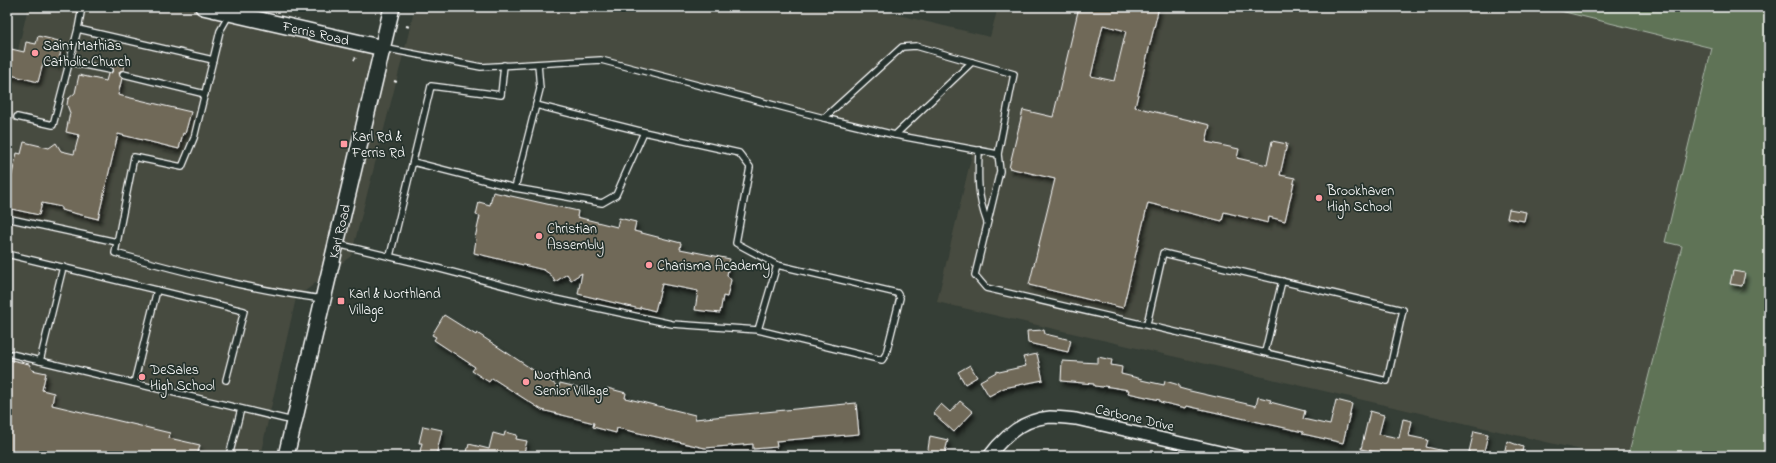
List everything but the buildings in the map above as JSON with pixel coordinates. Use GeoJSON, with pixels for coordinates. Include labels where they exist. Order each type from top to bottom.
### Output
{"type":"FeatureCollection","features":[{"type":"Feature","properties":{"kind":"main road","name":"Ferris Road"},"geometry":{"type":"LineString","coordinates":[[203,7],[383,48]]}},
{"type":"Feature","properties":{"kind":"main road","name":"Karl Road"},"geometry":{"type":"LineString","coordinates":[[286,456],[392,7]]}},
{"type":"Feature","properties":{"kind":"street","name":"Carbone Drive"},"geometry":{"type":"LineString","coordinates":[[989,456],[1000,442],[1025,423],[1050,418],[1076,419],[1238,456]]}},
{"type":"Feature","properties":{"kind":"lane"},"geometry":{"type":"LineString","coordinates":[[17,117],[53,125],[78,29],[82,7]]}},
{"type":"Feature","properties":{"kind":"lane"},"geometry":{"type":"LineString","coordinates":[[230,13],[220,31],[194,138],[182,167],[134,156],[115,253],[230,282],[294,295],[323,299]]}},
{"type":"Feature","properties":{"kind":"lane"},"geometry":{"type":"LineString","coordinates":[[78,29],[213,60]]}},
{"type":"Feature","properties":{"kind":"lane"},"geometry":{"type":"LineString","coordinates":[[824,118],[902,47],[916,46],[1014,74],[998,154],[1000,171],[975,275],[986,288],[1147,324],[1387,381],[1402,310],[1163,253],[1147,324]]}},
{"type":"Feature","properties":{"kind":"lane"},"geometry":{"type":"LineString","coordinates":[[383,48],[481,67],[601,60],[895,135],[998,154]]}},
{"type":"Feature","properties":{"kind":"lane"},"geometry":{"type":"LineString","coordinates":[[69,62],[109,70]]}},
{"type":"Feature","properties":{"kind":"lane"},"geometry":{"type":"LineString","coordinates":[[895,135],[972,62]]}},
{"type":"Feature","properties":{"kind":"lane"},"geometry":{"type":"LineString","coordinates":[[515,188],[540,90],[538,64]]}},
{"type":"Feature","properties":{"kind":"lane"},"geometry":{"type":"LineString","coordinates":[[390,256],[431,86],[501,95],[504,66]]}},
{"type":"Feature","properties":{"kind":"lane"},"geometry":{"type":"LineString","coordinates":[[123,74],[205,94]]}},
{"type":"Feature","properties":{"kind":"lane"},"geometry":{"type":"LineString","coordinates":[[336,244],[390,256],[555,299],[672,324],[758,330],[882,360],[886,354],[900,298],[897,293],[777,265],[736,243],[750,167],[739,153],[644,132],[536,105]]}},
{"type":"Feature","properties":{"kind":"lane"},"geometry":{"type":"LineString","coordinates":[[413,162],[515,188],[602,203],[616,195],[644,132]]}},
{"type":"Feature","properties":{"kind":"lane"},"geometry":{"type":"LineString","coordinates":[[979,150],[977,186],[981,206],[988,223]]}},
{"type":"Feature","properties":{"kind":"lane"},"geometry":{"type":"LineString","coordinates":[[11,219],[117,242]]}},
{"type":"Feature","properties":{"kind":"lane"},"geometry":{"type":"LineString","coordinates":[[7,254],[244,311],[226,380]]}},
{"type":"Feature","properties":{"kind":"lane"},"geometry":{"type":"LineString","coordinates":[[758,330],[777,265]]}},
{"type":"Feature","properties":{"kind":"lane"},"geometry":{"type":"LineString","coordinates":[[40,361],[63,267]]}},
{"type":"Feature","properties":{"kind":"lane"},"geometry":{"type":"LineString","coordinates":[[1264,352],[1282,281]]}},
{"type":"Feature","properties":{"kind":"lane"},"geometry":{"type":"LineString","coordinates":[[134,383],[156,290]]}},
{"type":"Feature","properties":{"kind":"lane"},"geometry":{"type":"LineString","coordinates":[[7,353],[294,422]]}},
{"type":"Feature","properties":{"kind":"lane"},"geometry":{"type":"LineString","coordinates":[[229,456],[241,409]]}},
{"type":"Feature","properties":{"kind":"path"},"geometry":{"type":"LineString","coordinates":[[406,26],[410,27]]}},
{"type":"Feature","properties":{"kind":"path"},"geometry":{"type":"LineString","coordinates":[[354,60],[357,56]]}},
{"type":"Feature","properties":{"kind":"shaded area"},"geometry":{"type":"Polygon","coordinates":[[[28,7],[202,7],[360,42],[405,48],[351,256],[296,298],[260,456],[7,456],[7,98],[28,7]]]}},
{"type":"Feature","properties":{"kind":"shaded area","name":"Brookhaven High School"},"geometry":{"type":"Polygon","coordinates":[[[415,7],[865,7],[990,37],[998,7],[1544,7],[1712,48],[1665,242],[1682,246],[1769,456],[1607,456],[937,302],[972,154],[603,57],[481,63],[405,48],[415,7]]]}},
{"type":"Feature","properties":{"kind":"green space"},"geometry":{"type":"Polygon","coordinates":[[[1544,7],[1769,7],[1769,456],[1628,456],[1682,246],[1665,242],[1712,48],[1544,7]]]}},
{"type":"Feature","properties":{"kind":"place","name":"Saint Mathias Catholic Church"},"geometry":{"type":"Point","coordinates":[35,53]}},
{"type":"Feature","properties":{"kind":"place","name":"Karl Rd & Ferris Rd"},"geometry":{"type":"Point","coordinates":[344,144]}},
{"type":"Feature","properties":{"kind":"place","name":"Brookhaven High School"},"geometry":{"type":"Point","coordinates":[1319,198]}},
{"type":"Feature","properties":{"kind":"place","name":"Christian Assembly"},"geometry":{"type":"Point","coordinates":[539,236]}},
{"type":"Feature","properties":{"kind":"place","name":"Charisma Academy"},"geometry":{"type":"Point","coordinates":[649,265]}},
{"type":"Feature","properties":{"kind":"place","name":"Karl & Northland Village"},"geometry":{"type":"Point","coordinates":[341,301]}},
{"type":"Feature","properties":{"kind":"place","name":"DeSales High School"},"geometry":{"type":"Point","coordinates":[142,377]}},
{"type":"Feature","properties":{"kind":"place","name":"Northland Senior Village"},"geometry":{"type":"Point","coordinates":[526,382]}}]}
